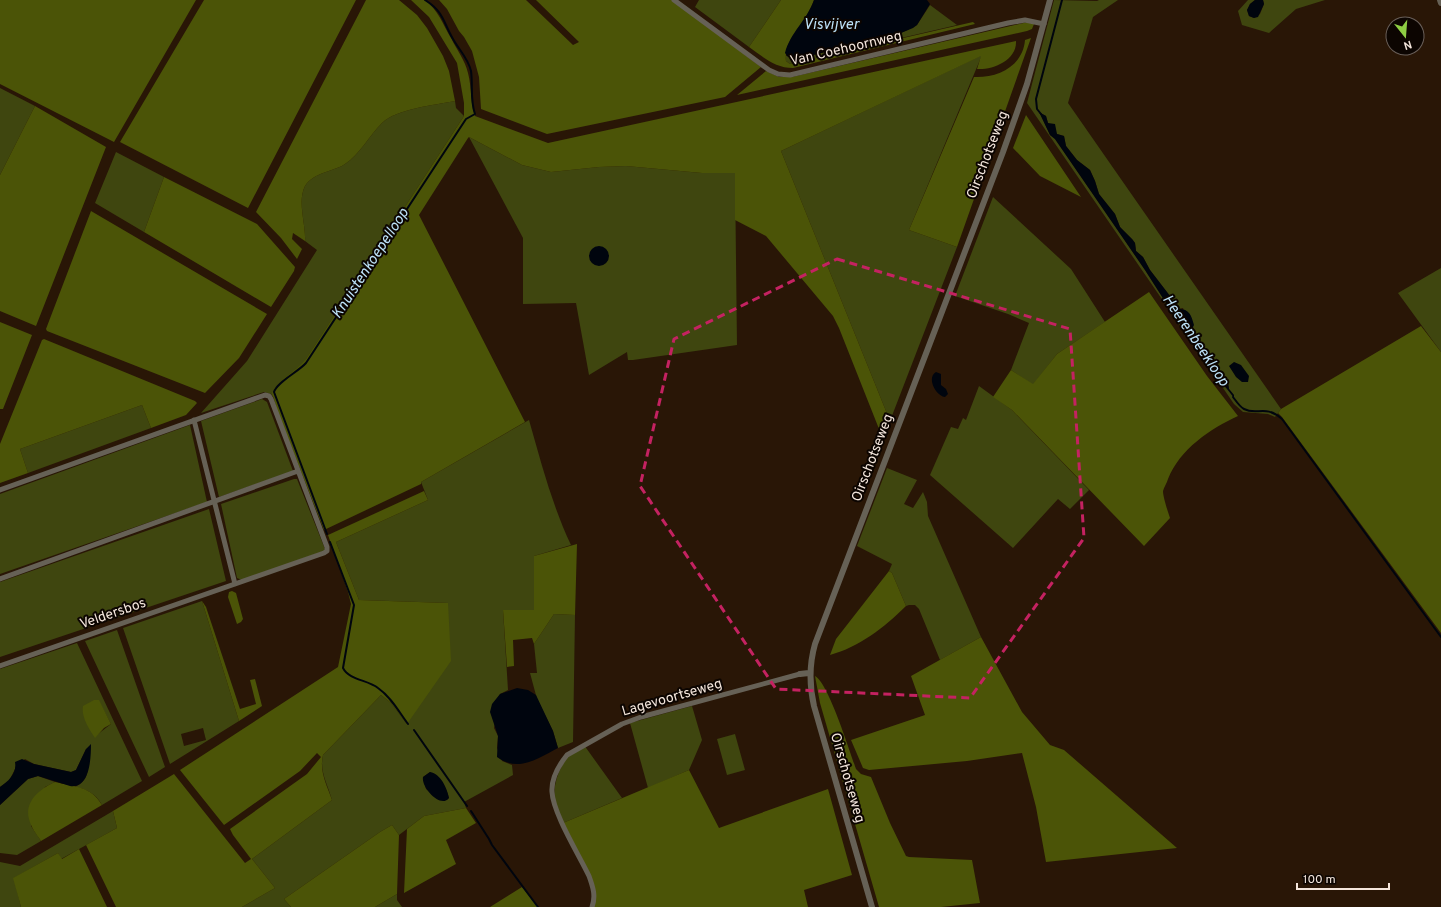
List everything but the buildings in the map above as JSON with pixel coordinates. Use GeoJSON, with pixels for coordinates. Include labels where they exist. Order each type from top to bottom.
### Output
{"type":"FeatureCollection","features":[{"type":"Feature","properties":{"kind":"street","name":"Van Coehoornweg"},"geometry":{"type":"LineString","coordinates":[[674,0],[768,70],[778,74],[790,75],[1008,23],[1025,20],[1044,24]]}},
{"type":"Feature","properties":{"kind":"street","name":"Oirschotseweg"},"geometry":{"type":"LineString","coordinates":[[872,907],[814,706],[809,673],[815,644],[1025,92],[1050,0]]}},
{"type":"Feature","properties":{"kind":"street","name":"Veldersbos"},"geometry":{"type":"LineString","coordinates":[[0,490],[265,395],[269,396],[271,399],[327,547],[327,551],[324,553],[0,666]]}},
{"type":"Feature","properties":{"kind":"street"},"geometry":{"type":"LineString","coordinates":[[194,420],[235,584]]}},
{"type":"Feature","properties":{"kind":"street"},"geometry":{"type":"LineString","coordinates":[[0,579],[214,503],[298,471]]}},
{"type":"Feature","properties":{"kind":"street","name":"Lagevoortseweg"},"geometry":{"type":"LineString","coordinates":[[592,907],[594,901],[594,888],[592,882],[554,804],[552,790],[555,775],[561,763],[568,755],[622,724],[641,717],[800,674],[809,673]]}},
{"type":"Feature","properties":{"kind":"highlighted area"},"geometry":{"type":"Polygon","coordinates":[[[837,259],[1070,329],[1084,538],[970,698],[776,689],[640,486],[674,339],[837,259]]]}},
{"type":"Feature","properties":{"kind":"green space"},"geometry":{"type":"Polygon","coordinates":[[[0,0],[196,0],[114,142],[0,84],[0,0]]]}},
{"type":"Feature","properties":{"kind":"green space"},"geometry":{"type":"Polygon","coordinates":[[[204,0],[356,0],[248,208],[120,142],[204,0]]]}},
{"type":"Feature","properties":{"kind":"green space"},"geometry":{"type":"Polygon","coordinates":[[[366,0],[399,0],[417,15],[427,28],[443,56],[449,71],[455,101],[416,108],[388,118],[377,128],[360,150],[345,164],[318,175],[309,181],[305,186],[302,199],[305,241],[293,233],[292,239],[302,249],[297,259],[281,238],[256,212],[366,0]]]}},
{"type":"Feature","properties":{"kind":"green space"},"geometry":{"type":"Polygon","coordinates":[[[411,0],[425,0],[434,8],[463,59],[467,68],[475,116],[548,143],[1016,41],[1013,54],[997,66],[977,69],[981,56],[781,151],[890,421],[883,439],[833,316],[766,236],[735,220],[735,173],[702,173],[626,166],[551,172],[522,165],[469,137],[419,215],[525,422],[421,482],[421,484],[324,530],[278,413],[272,393],[283,379],[306,359],[464,116],[464,103],[457,63],[429,17],[411,0]]]}},
{"type":"Feature","properties":{"kind":"green space"},"geometry":{"type":"Polygon","coordinates":[[[439,0],[526,0],[573,45],[579,42],[536,0],[672,0],[761,67],[725,97],[547,134],[481,109],[479,77],[472,51],[447,9],[439,0]]]}},
{"type":"Feature","properties":{"kind":"green space"},"geometry":{"type":"Polygon","coordinates":[[[699,0],[781,0],[749,47],[695,7],[699,0]]]}},
{"type":"Feature","properties":{"kind":"green space"},"geometry":{"type":"Polygon","coordinates":[[[781,0],[814,0],[803,22],[788,45],[786,61],[790,64],[973,22],[975,24],[793,68],[787,68],[764,58],[749,47],[781,0]]]}},
{"type":"Feature","properties":{"kind":"green space"},"geometry":{"type":"Polygon","coordinates":[[[1054,0],[1118,0],[1093,17],[1068,103],[1281,409],[1275,417],[1268,414],[1243,412],[1234,404],[1027,103],[1054,0]],[[1040,113],[1050,135],[1055,139],[1210,367],[1224,386],[1234,395],[1229,389],[1228,383],[1220,375],[1216,363],[1211,361],[1203,350],[1203,345],[1191,331],[1183,308],[1176,309],[1170,296],[1150,270],[1143,257],[1136,251],[1135,243],[1120,227],[1115,214],[1099,194],[1090,170],[1077,160],[1066,146],[1064,136],[1057,134],[1048,123],[1046,116],[1040,113]]]}},
{"type":"Feature","properties":{"kind":"green space"},"geometry":{"type":"Polygon","coordinates":[[[1248,0],[1255,0],[1250,4],[1247,10],[1249,16],[1254,18],[1260,14],[1264,4],[1263,0],[1325,0],[1296,9],[1269,33],[1242,25],[1238,11],[1248,0]]]}},
{"type":"Feature","properties":{"kind":"green space"},"geometry":{"type":"Polygon","coordinates":[[[930,5],[957,25],[790,64],[786,61],[785,53],[786,56],[805,57],[901,33],[917,25],[930,5]]]}},
{"type":"Feature","properties":{"kind":"green space"},"geometry":{"type":"Polygon","coordinates":[[[1028,22],[1034,24],[1032,29],[1027,31],[737,95],[766,71],[779,77],[792,77],[1028,22]]]}},
{"type":"Feature","properties":{"kind":"green space"},"geometry":{"type":"Polygon","coordinates":[[[1031,38],[957,247],[909,230],[974,77],[992,75],[1008,69],[1020,57],[1025,40],[1031,38]]]}},
{"type":"Feature","properties":{"kind":"green space"},"geometry":{"type":"Polygon","coordinates":[[[982,55],[909,230],[957,247],[890,421],[781,151],[982,55]]]}},
{"type":"Feature","properties":{"kind":"green space"},"geometry":{"type":"Polygon","coordinates":[[[0,88],[35,106],[0,175],[0,88]]]}},
{"type":"Feature","properties":{"kind":"green space"},"geometry":{"type":"Polygon","coordinates":[[[455,101],[456,108],[464,116],[303,364],[276,387],[273,397],[271,394],[264,392],[201,413],[247,361],[317,250],[305,241],[302,199],[305,186],[309,181],[318,175],[345,164],[360,150],[377,128],[388,118],[416,108],[455,101]]]}},
{"type":"Feature","properties":{"kind":"green space"},"geometry":{"type":"Polygon","coordinates":[[[35,106],[106,147],[36,326],[0,311],[0,175],[35,106]]]}},
{"type":"Feature","properties":{"kind":"green space"},"geometry":{"type":"Polygon","coordinates":[[[1026,115],[1081,197],[1040,176],[1013,148],[1026,115]]]}},
{"type":"Feature","properties":{"kind":"green space"},"geometry":{"type":"Polygon","coordinates":[[[469,137],[522,165],[551,172],[626,166],[702,173],[735,173],[737,345],[633,360],[628,360],[627,352],[589,375],[576,303],[523,304],[523,238],[469,137]]]}},
{"type":"Feature","properties":{"kind":"green space"},"geometry":{"type":"Polygon","coordinates":[[[116,152],[164,177],[144,232],[95,203],[116,152]]]}},
{"type":"Feature","properties":{"kind":"green space"},"geometry":{"type":"Polygon","coordinates":[[[164,177],[257,224],[295,267],[294,271],[271,307],[144,232],[164,177]]]}},
{"type":"Feature","properties":{"kind":"green space"},"geometry":{"type":"Polygon","coordinates":[[[993,197],[1071,269],[1105,322],[1057,354],[1033,385],[1011,370],[1029,323],[1008,314],[955,296],[993,197]]]}},
{"type":"Feature","properties":{"kind":"green space"},"geometry":{"type":"Polygon","coordinates":[[[91,211],[267,314],[239,358],[205,393],[47,331],[46,329],[91,211]]]}},
{"type":"Feature","properties":{"kind":"green space"},"geometry":{"type":"Polygon","coordinates":[[[1441,268],[1441,352],[1398,293],[1441,268]]]}},
{"type":"Feature","properties":{"kind":"green space"},"geometry":{"type":"Polygon","coordinates":[[[1149,292],[1207,376],[1238,416],[1217,427],[1197,441],[1180,458],[1173,468],[1163,491],[1170,518],[1144,546],[1012,410],[993,397],[1011,370],[1033,384],[1057,354],[1149,292]]]}},
{"type":"Feature","properties":{"kind":"green space"},"geometry":{"type":"Polygon","coordinates":[[[0,322],[32,335],[3,409],[0,409],[0,322]]]}},
{"type":"Feature","properties":{"kind":"green space"},"geometry":{"type":"Polygon","coordinates":[[[1421,326],[1441,352],[1441,633],[1278,413],[1281,409],[1421,326]]]}},
{"type":"Feature","properties":{"kind":"green space"},"geometry":{"type":"Polygon","coordinates":[[[44,339],[197,403],[186,415],[151,428],[142,405],[20,449],[28,473],[0,483],[0,444],[42,340],[44,339]]]}},
{"type":"Feature","properties":{"kind":"green space"},"geometry":{"type":"Polygon","coordinates":[[[979,386],[1012,410],[1089,490],[1070,509],[1058,499],[1013,548],[930,475],[951,427],[958,429],[963,418],[966,420],[979,386]]]}},
{"type":"Feature","properties":{"kind":"green space"},"geometry":{"type":"Polygon","coordinates":[[[262,399],[267,402],[293,471],[219,497],[201,421],[262,399]]]}},
{"type":"Feature","properties":{"kind":"green space"},"geometry":{"type":"Polygon","coordinates":[[[142,405],[151,428],[28,473],[20,449],[142,405]]]}},
{"type":"Feature","properties":{"kind":"green space"},"geometry":{"type":"Polygon","coordinates":[[[529,420],[553,499],[571,545],[534,556],[534,610],[503,610],[508,690],[500,694],[494,728],[498,736],[497,748],[502,761],[512,765],[513,775],[464,802],[466,808],[424,816],[399,835],[392,825],[380,832],[284,899],[291,907],[242,907],[275,888],[252,859],[332,800],[324,778],[322,767],[323,755],[381,695],[391,703],[407,724],[448,603],[359,600],[336,542],[428,500],[421,482],[529,420]],[[430,772],[423,777],[426,789],[438,799],[449,798],[440,780],[430,772]]]}},
{"type":"Feature","properties":{"kind":"green space"},"geometry":{"type":"Polygon","coordinates":[[[190,425],[207,502],[0,574],[0,494],[190,425]]]}},
{"type":"Feature","properties":{"kind":"green space"},"geometry":{"type":"Polygon","coordinates":[[[887,468],[917,480],[904,504],[913,508],[923,492],[927,502],[928,516],[981,637],[940,660],[919,609],[915,605],[906,606],[892,573],[889,571],[892,564],[857,546],[887,468]]]}},
{"type":"Feature","properties":{"kind":"green space"},"geometry":{"type":"Polygon","coordinates":[[[297,479],[325,549],[324,551],[242,580],[237,578],[221,504],[297,479]]]}},
{"type":"Feature","properties":{"kind":"green space"},"geometry":{"type":"Polygon","coordinates":[[[424,491],[428,500],[336,542],[359,600],[448,603],[451,661],[407,724],[391,703],[381,695],[323,755],[323,772],[332,800],[252,859],[275,888],[242,907],[116,907],[86,845],[117,828],[113,811],[174,774],[245,863],[251,859],[230,829],[307,774],[321,757],[317,753],[300,771],[224,825],[180,770],[338,667],[351,604],[328,535],[424,491]]]}},
{"type":"Feature","properties":{"kind":"green space"},"geometry":{"type":"Polygon","coordinates":[[[209,509],[226,581],[0,657],[0,582],[209,509]]]}},
{"type":"Feature","properties":{"kind":"green space"},"geometry":{"type":"Polygon","coordinates":[[[577,544],[575,615],[554,614],[534,644],[532,638],[513,640],[514,666],[507,667],[503,610],[534,610],[534,556],[577,544]]]}},
{"type":"Feature","properties":{"kind":"green space"},"geometry":{"type":"Polygon","coordinates":[[[889,571],[892,573],[906,606],[871,636],[841,652],[830,655],[836,639],[889,571]]]}},
{"type":"Feature","properties":{"kind":"green space"},"geometry":{"type":"Polygon","coordinates":[[[232,591],[236,593],[243,619],[237,624],[228,597],[229,592],[232,591]]]}},
{"type":"Feature","properties":{"kind":"green space"},"geometry":{"type":"Polygon","coordinates":[[[202,601],[239,721],[170,764],[123,628],[202,601]],[[203,728],[181,734],[184,746],[206,740],[203,728]]]}},
{"type":"Feature","properties":{"kind":"green space"},"geometry":{"type":"Polygon","coordinates":[[[202,601],[206,607],[240,709],[256,704],[250,680],[255,679],[262,706],[239,721],[202,601]]]}},
{"type":"Feature","properties":{"kind":"green space"},"geometry":{"type":"Polygon","coordinates":[[[554,614],[575,615],[573,742],[558,748],[553,731],[537,699],[530,673],[537,673],[534,644],[554,614]]]}},
{"type":"Feature","properties":{"kind":"green space"},"geometry":{"type":"Polygon","coordinates":[[[117,630],[165,767],[149,777],[85,641],[117,630]]]}},
{"type":"Feature","properties":{"kind":"green space"},"geometry":{"type":"Polygon","coordinates":[[[981,637],[1022,712],[1050,745],[1064,750],[1177,848],[1046,862],[1036,807],[1022,753],[967,761],[869,770],[863,768],[851,740],[925,715],[911,676],[981,637]]]}},
{"type":"Feature","properties":{"kind":"green space"},"geometry":{"type":"Polygon","coordinates":[[[77,643],[142,781],[102,805],[91,793],[75,787],[84,780],[88,771],[86,749],[76,770],[71,772],[34,764],[25,759],[16,767],[9,781],[0,787],[0,669],[77,643]],[[98,700],[98,734],[111,724],[98,700]]]}},
{"type":"Feature","properties":{"kind":"green space"},"geometry":{"type":"Polygon","coordinates":[[[815,676],[820,681],[832,704],[856,769],[861,774],[871,777],[890,823],[906,856],[972,860],[980,903],[941,907],[879,907],[820,703],[815,676]]]}},
{"type":"Feature","properties":{"kind":"green space"},"geometry":{"type":"Polygon","coordinates":[[[94,700],[99,700],[111,724],[104,728],[95,738],[86,723],[83,714],[83,706],[94,700]]]}},
{"type":"Feature","properties":{"kind":"green space"},"geometry":{"type":"Polygon","coordinates":[[[692,706],[702,740],[689,770],[648,788],[630,723],[692,706]]]}},
{"type":"Feature","properties":{"kind":"green space"},"geometry":{"type":"Polygon","coordinates":[[[735,734],[745,770],[727,775],[717,739],[735,734]]]}},
{"type":"Feature","properties":{"kind":"green space"},"geometry":{"type":"Polygon","coordinates":[[[584,745],[622,798],[563,823],[557,810],[554,792],[555,786],[564,762],[574,751],[584,745]]]}},
{"type":"Feature","properties":{"kind":"green space"},"geometry":{"type":"Polygon","coordinates":[[[689,770],[719,828],[828,789],[852,875],[804,890],[808,907],[594,907],[596,896],[563,823],[689,770]]]}},
{"type":"Feature","properties":{"kind":"green space"},"geometry":{"type":"Polygon","coordinates":[[[38,776],[55,782],[45,787],[31,826],[41,841],[17,855],[0,853],[0,805],[28,779],[38,776]]]}},
{"type":"Feature","properties":{"kind":"green space"},"geometry":{"type":"Polygon","coordinates":[[[55,782],[82,788],[93,794],[102,805],[41,841],[30,822],[28,812],[29,806],[31,801],[39,792],[55,782]]]}},
{"type":"Feature","properties":{"kind":"green space"},"geometry":{"type":"Polygon","coordinates":[[[466,808],[476,823],[446,840],[456,864],[404,893],[407,829],[424,816],[466,808]]]}},
{"type":"Feature","properties":{"kind":"green space"},"geometry":{"type":"Polygon","coordinates":[[[113,811],[117,828],[61,859],[58,853],[14,878],[21,907],[0,907],[0,862],[20,866],[113,811]]]}},
{"type":"Feature","properties":{"kind":"green space"},"geometry":{"type":"Polygon","coordinates":[[[392,825],[399,835],[397,894],[375,907],[291,907],[284,899],[380,832],[392,825]]]}},
{"type":"Feature","properties":{"kind":"green space"},"geometry":{"type":"Polygon","coordinates":[[[79,849],[107,907],[21,907],[13,878],[58,853],[62,859],[79,849]]]}},
{"type":"Feature","properties":{"kind":"green space"},"geometry":{"type":"Polygon","coordinates":[[[522,887],[538,907],[490,907],[522,887]]]}},
{"type":"Feature","properties":{"kind":"green space"},"geometry":{"type":"Polygon","coordinates":[[[397,894],[397,900],[402,907],[375,907],[397,894]]]}},
{"type":"Feature","properties":{"kind":"water","name":"Visvijver"},"geometry":{"type":"Polygon","coordinates":[[[814,0],[927,0],[930,4],[917,25],[901,33],[805,57],[788,57],[785,53],[787,46],[814,0]]]}},
{"type":"Feature","properties":{"kind":"water"},"geometry":{"type":"Polygon","coordinates":[[[1255,0],[1263,0],[1264,4],[1258,17],[1254,18],[1249,16],[1247,10],[1250,4],[1255,0]]]}},
{"type":"Feature","properties":{"kind":"water"},"geometry":{"type":"Polygon","coordinates":[[[1039,112],[1046,116],[1048,123],[1055,124],[1057,134],[1064,136],[1066,146],[1077,160],[1090,170],[1099,194],[1115,214],[1120,227],[1135,243],[1136,251],[1143,257],[1150,270],[1170,296],[1176,309],[1189,312],[1194,325],[1191,331],[1203,345],[1203,350],[1209,352],[1211,361],[1216,363],[1217,370],[1223,374],[1223,380],[1228,383],[1229,389],[1234,395],[1234,398],[1203,357],[1197,346],[1168,306],[1055,139],[1050,135],[1039,112]]]}},
{"type":"Feature","properties":{"kind":"water"},"geometry":{"type":"Polygon","coordinates":[[[599,246],[606,249],[609,256],[606,263],[599,266],[592,263],[589,256],[592,249],[599,246]]]}},
{"type":"Feature","properties":{"kind":"water"},"geometry":{"type":"Polygon","coordinates":[[[1234,362],[1241,365],[1249,376],[1248,382],[1242,382],[1236,377],[1229,366],[1234,362]]]}},
{"type":"Feature","properties":{"kind":"water"},"geometry":{"type":"Polygon","coordinates":[[[936,372],[941,374],[941,385],[946,389],[948,394],[945,397],[938,394],[933,386],[932,378],[936,372]]]}},
{"type":"Feature","properties":{"kind":"water"},"geometry":{"type":"Polygon","coordinates":[[[517,688],[528,690],[536,695],[553,731],[558,748],[528,762],[513,764],[505,762],[497,757],[498,736],[490,712],[492,704],[500,694],[517,688]]]}},
{"type":"Feature","properties":{"kind":"water"},"geometry":{"type":"Polygon","coordinates":[[[91,744],[90,764],[82,783],[77,786],[70,786],[38,776],[28,779],[0,805],[0,787],[14,773],[15,762],[22,759],[34,764],[71,772],[76,770],[86,749],[91,744]]]}},
{"type":"Feature","properties":{"kind":"water"},"geometry":{"type":"Polygon","coordinates":[[[430,772],[434,773],[440,778],[445,786],[449,798],[446,801],[441,801],[432,796],[425,786],[423,777],[430,772]]]}},
{"type":"Feature","properties":{"kind":"waterway","name":"Knuistenkoepelloop"},"geometry":{"type":"LineString","coordinates":[[327,534],[274,392],[283,381],[306,363],[466,119],[475,114],[471,71],[468,62],[453,39],[440,13],[425,0]]}},
{"type":"Feature","properties":{"kind":"waterway","name":"Heerenbeekloop"},"geometry":{"type":"LineString","coordinates":[[1041,114],[1037,109],[1036,99],[1062,0]]}},
{"type":"Feature","properties":{"kind":"waterway","name":"Heerenbeekloop"},"geometry":{"type":"LineString","coordinates":[[1233,397],[1244,409],[1249,411],[1271,412],[1282,419],[1441,637]]}},
{"type":"Feature","properties":{"kind":"waterway","name":"Knuistenkoepelloop"},"geometry":{"type":"LineString","coordinates":[[330,542],[354,605],[343,668],[350,675],[374,685],[383,692],[391,700],[408,724]]}},
{"type":"Feature","properties":{"kind":"waterway","name":"Knuistenkoepelloop"},"geometry":{"type":"LineString","coordinates":[[414,730],[467,806]]}},
{"type":"Feature","properties":{"kind":"waterway","name":"Knuistenkoepelloop"},"geometry":{"type":"LineString","coordinates":[[471,811],[492,845],[538,907]]}}]}
